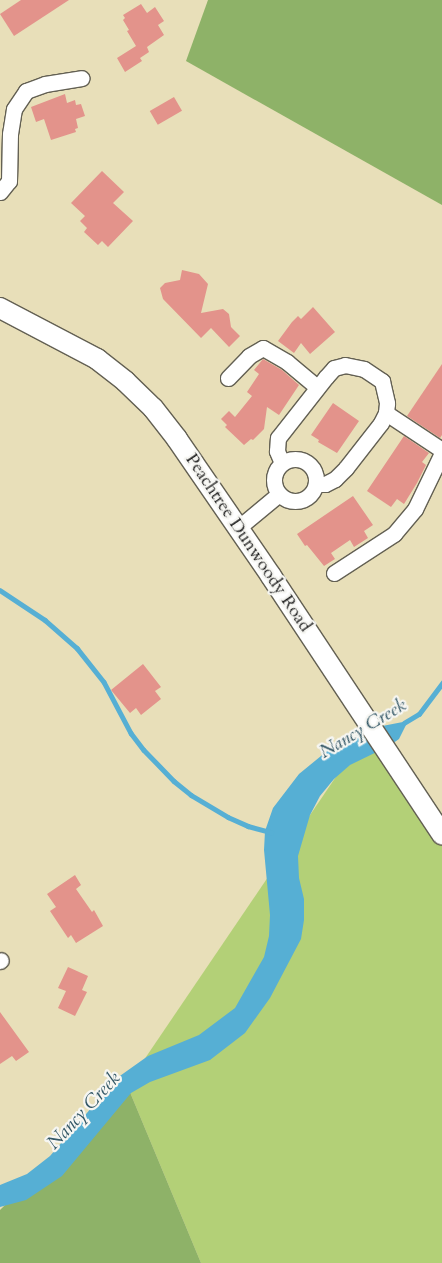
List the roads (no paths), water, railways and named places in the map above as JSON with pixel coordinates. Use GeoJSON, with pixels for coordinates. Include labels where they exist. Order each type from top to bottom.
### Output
{"type":"FeatureCollection","features":[{"type":"Feature","properties":{"kind":"main road","name":"Peachtree Dunwoody Road"},"geometry":{"type":"LineString","coordinates":[[0,308],[97,360],[125,381],[153,408],[177,439],[238,528],[442,834]]}},
{"type":"Feature","properties":{"kind":"street"},"geometry":{"type":"LineString","coordinates":[[0,192],[9,181],[10,134],[14,109],[26,91],[45,84],[82,78]]}},
{"type":"Feature","properties":{"kind":"street"},"geometry":{"type":"LineString","coordinates":[[228,378],[249,356],[263,348],[288,362],[318,387]]}},
{"type":"Feature","properties":{"kind":"street"},"geometry":{"type":"LineString","coordinates":[[282,463],[277,451],[278,438],[334,368],[345,365],[364,369],[382,381],[387,403],[386,413],[346,468],[335,479],[325,484],[316,484]]}},
{"type":"Feature","properties":{"kind":"street"},"geometry":{"type":"LineString","coordinates":[[334,573],[394,534],[415,509],[442,451],[386,413]]}},
{"type":"Feature","properties":{"kind":"street"},"geometry":{"type":"LineString","coordinates":[[293,459],[308,462],[314,470],[316,484],[312,493],[306,498],[297,501],[288,500],[279,494],[274,479],[282,463],[293,459]]}},
{"type":"Feature","properties":{"kind":"street"},"geometry":{"type":"LineString","coordinates":[[238,528],[279,494]]}},
{"type":"Feature","properties":{"kind":"water"},"geometry":{"type":"Polygon","coordinates":[[[408,721],[399,739],[350,765],[334,779],[320,796],[310,815],[298,856],[299,878],[304,899],[304,920],[301,939],[270,998],[245,1033],[210,1060],[150,1082],[131,1093],[62,1176],[26,1200],[0,1207],[0,1185],[27,1174],[50,1156],[117,1078],[148,1056],[199,1035],[235,1008],[264,957],[269,936],[270,915],[264,850],[265,831],[273,808],[299,774],[332,747],[372,728],[408,721]]]}},
{"type":"Feature","properties":{"kind":"waterway"},"geometry":{"type":"LineString","coordinates":[[0,590],[45,620],[77,648],[104,682],[131,733],[144,750],[174,781],[191,795],[228,817],[248,826],[271,832]]}},
{"type":"Feature","properties":{"kind":"waterway","name":"Nancy Creek"},"geometry":{"type":"LineString","coordinates":[[404,723],[419,714],[442,683]]}}]}
